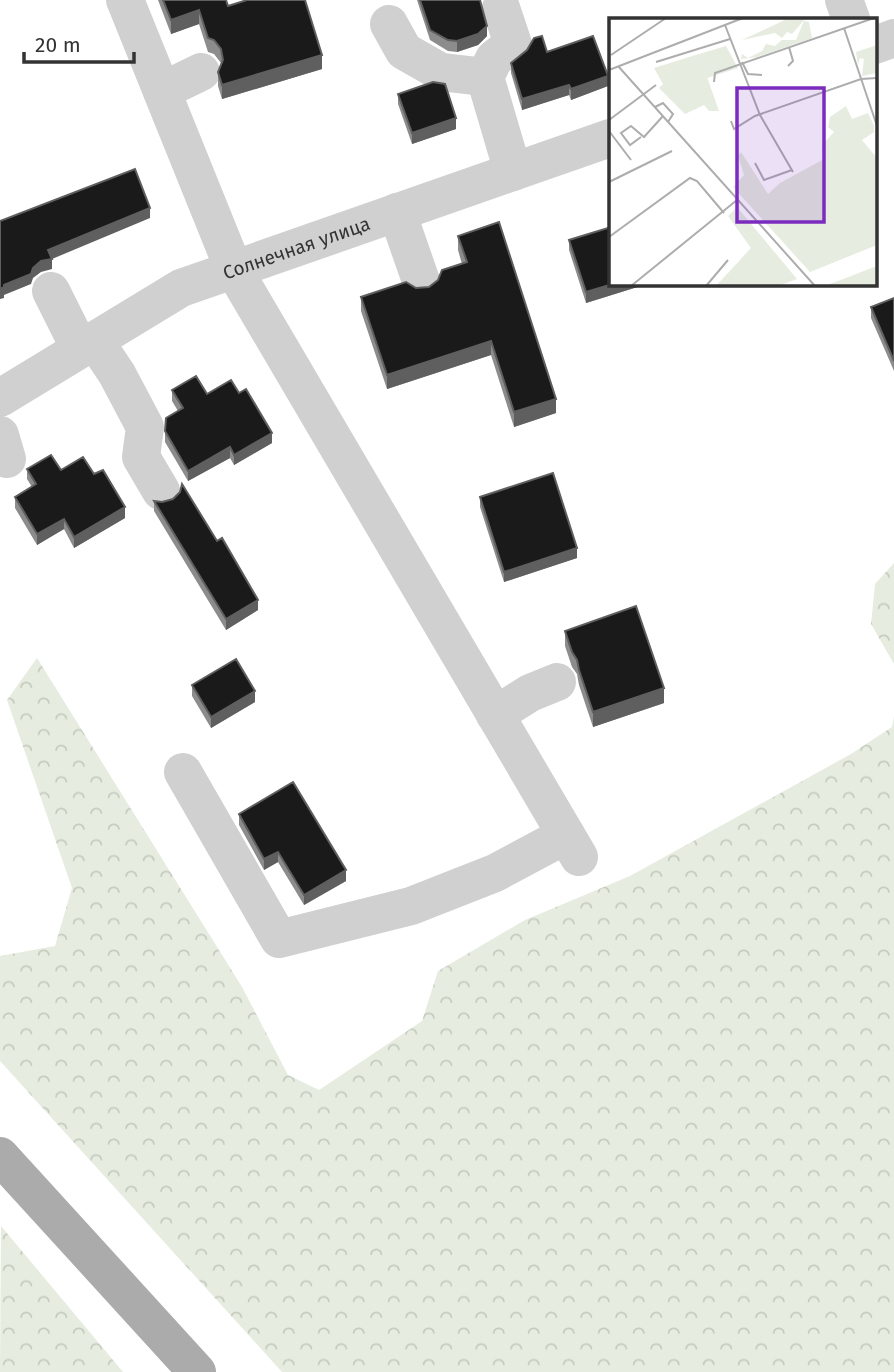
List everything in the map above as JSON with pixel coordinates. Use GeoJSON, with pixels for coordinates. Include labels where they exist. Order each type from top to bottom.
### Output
{"type":"FeatureCollection","features":[{"type":"Feature","properties":{"kind":"main road"},"geometry":{"type":"LineString","coordinates":[[0,1156],[197,1372]]}},
{"type":"Feature","properties":{"kind":"street"},"geometry":{"type":"LineString","coordinates":[[125,0],[234,270],[572,846],[411,906],[279,940],[183,772]]}},
{"type":"Feature","properties":{"kind":"street"},"geometry":{"type":"LineString","coordinates":[[844,0],[851,18]]}},
{"type":"Feature","properties":{"kind":"street"},"geometry":{"type":"LineString","coordinates":[[501,8],[513,44],[494,59],[485,77],[513,172]]}},
{"type":"Feature","properties":{"kind":"street"},"geometry":{"type":"LineString","coordinates":[[389,24],[404,51],[441,72],[485,77]]}},
{"type":"Feature","properties":{"kind":"street"},"geometry":{"type":"LineString","coordinates":[[876,45],[894,38]]}},
{"type":"Feature","properties":{"kind":"street"},"geometry":{"type":"LineString","coordinates":[[162,91],[201,72]]}},
{"type":"Feature","properties":{"kind":"street","name":"Солнечная улица"},"geometry":{"type":"LineString","coordinates":[[0,397],[181,288],[609,139]]}},
{"type":"Feature","properties":{"kind":"street"},"geometry":{"type":"LineString","coordinates":[[397,212],[421,281]]}},
{"type":"Feature","properties":{"kind":"street"},"geometry":{"type":"LineString","coordinates":[[51,291],[87,345],[117,374],[145,427],[141,457],[161,491]]}},
{"type":"Feature","properties":{"kind":"street"},"geometry":{"type":"LineString","coordinates":[[495,715],[530,693],[557,682]]}},
{"type":"Feature","properties":{"kind":"green space"},"geometry":{"type":"Polygon","coordinates":[[[894,563],[894,664],[871,624],[875,584],[894,563]]]}},
{"type":"Feature","properties":{"kind":"green space"},"geometry":{"type":"Polygon","coordinates":[[[37,658],[242,987],[288,1075],[319,1090],[422,1021],[438,971],[525,920],[630,876],[851,754],[892,727],[894,716],[894,1372],[282,1372],[0,1061],[0,956],[55,946],[72,888],[7,700],[37,658]]]}},
{"type":"Feature","properties":{"kind":"green space"},"geometry":{"type":"Polygon","coordinates":[[[1,1226],[123,1372],[0,1372],[1,1226]]]}},
{"type":"Feature","properties":{"kind":"building"},"geometry":{"type":"Polygon","coordinates":[[[163,0],[226,0],[228,6],[247,0],[305,0],[322,55],[222,85],[218,72],[223,60],[221,49],[214,40],[208,38],[199,10],[171,20],[163,0]]]}},
{"type":"Feature","properties":{"kind":"building"},"geometry":{"type":"Polygon","coordinates":[[[420,0],[480,0],[487,26],[478,34],[457,41],[448,40],[430,30],[420,0]]]}},
{"type":"Feature","properties":{"kind":"building"},"geometry":{"type":"Polygon","coordinates":[[[542,36],[547,52],[593,36],[608,76],[571,89],[569,85],[522,99],[511,63],[527,50],[534,38],[542,36]]]}},
{"type":"Feature","properties":{"kind":"building"},"geometry":{"type":"Polygon","coordinates":[[[433,82],[445,84],[456,118],[412,133],[398,94],[433,82]]]}},
{"type":"Feature","properties":{"kind":"building"},"geometry":{"type":"Polygon","coordinates":[[[135,169],[150,208],[48,250],[52,259],[41,261],[31,274],[0,289],[0,221],[135,169]]]}},
{"type":"Feature","properties":{"kind":"building"},"geometry":{"type":"Polygon","coordinates":[[[499,222],[556,399],[514,412],[491,341],[387,375],[361,297],[406,282],[416,288],[429,287],[438,280],[442,270],[467,262],[458,236],[499,222]]]}},
{"type":"Feature","properties":{"kind":"building"},"geometry":{"type":"Polygon","coordinates":[[[609,228],[610,285],[586,292],[569,240],[609,228]]]}},
{"type":"Feature","properties":{"kind":"building"},"geometry":{"type":"Polygon","coordinates":[[[894,298],[894,361],[871,307],[894,298]]]}},
{"type":"Feature","properties":{"kind":"building"},"geometry":{"type":"Polygon","coordinates":[[[196,376],[207,394],[231,380],[239,393],[246,389],[272,433],[234,455],[230,447],[188,471],[165,431],[166,418],[183,408],[172,390],[196,376]]]}},
{"type":"Feature","properties":{"kind":"building"},"geometry":{"type":"Polygon","coordinates":[[[51,455],[61,470],[83,457],[94,474],[103,470],[125,507],[74,537],[64,519],[37,534],[15,497],[36,484],[27,469],[51,455]]]}},
{"type":"Feature","properties":{"kind":"building"},"geometry":{"type":"Polygon","coordinates":[[[553,473],[577,548],[504,572],[480,497],[553,473]]]}},
{"type":"Feature","properties":{"kind":"building"},"geometry":{"type":"Polygon","coordinates":[[[182,484],[217,541],[222,538],[258,600],[226,619],[154,501],[173,499],[180,492],[182,484]]]}},
{"type":"Feature","properties":{"kind":"building"},"geometry":{"type":"Polygon","coordinates":[[[636,606],[664,688],[593,712],[565,631],[636,606]]]}},
{"type":"Feature","properties":{"kind":"building"},"geometry":{"type":"Polygon","coordinates":[[[236,659],[255,691],[211,717],[192,685],[236,659]]]}},
{"type":"Feature","properties":{"kind":"building"},"geometry":{"type":"Polygon","coordinates":[[[293,782],[346,870],[304,895],[278,852],[264,859],[239,814],[293,782]]]}}]}
